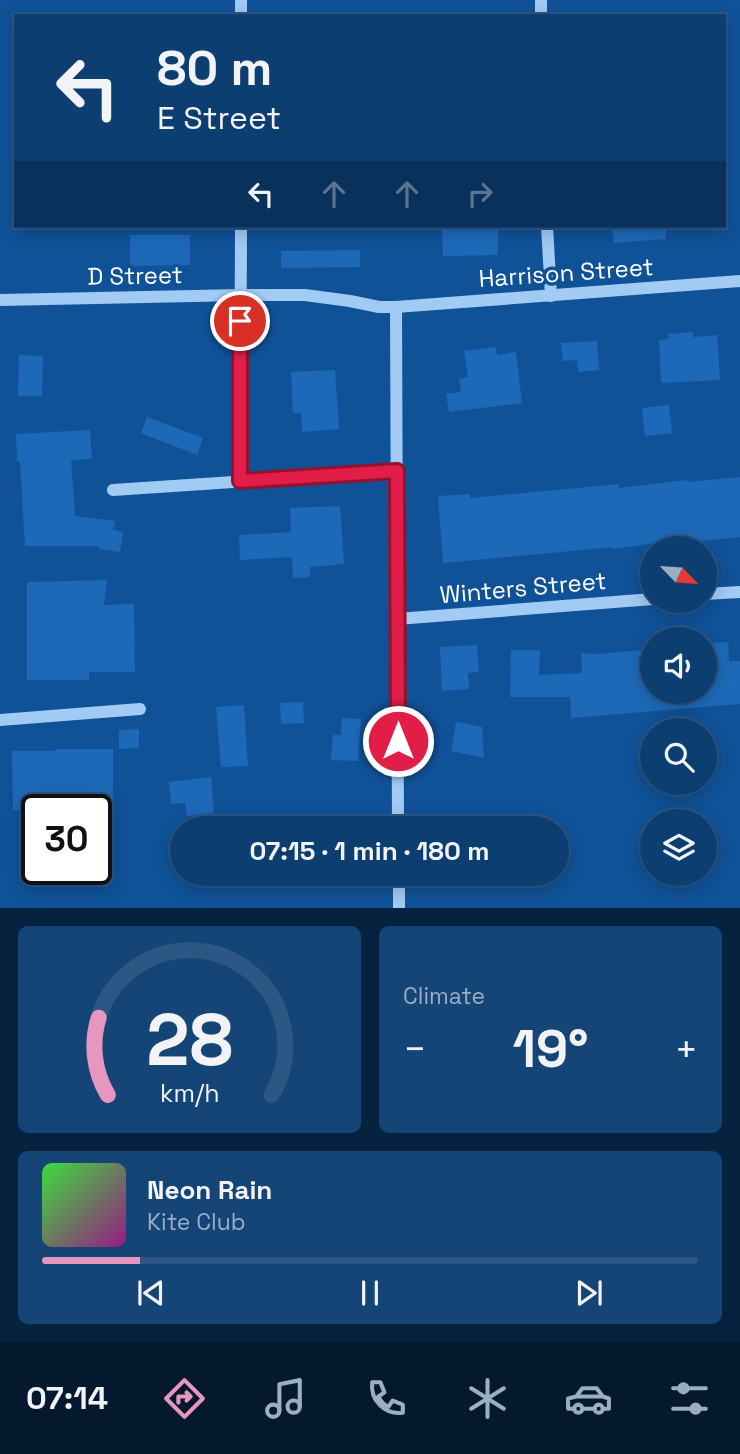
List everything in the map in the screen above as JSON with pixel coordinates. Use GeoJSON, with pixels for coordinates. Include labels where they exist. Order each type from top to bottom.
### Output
{"type":"FeatureCollection","features":[{"type":"Feature","properties":{"kind":"street"},"geometry":{"type":"LineString","coordinates":[[240,481],[241,228]]}},
{"type":"Feature","properties":{"kind":"street"},"geometry":{"type":"LineString","coordinates":[[547,228],[551,296]]}},
{"type":"Feature","properties":{"kind":"street","name":"Harrison Street"},"geometry":{"type":"LineString","coordinates":[[396,307],[740,281]]}},
{"type":"Feature","properties":{"kind":"street","name":"D Street"},"geometry":{"type":"LineString","coordinates":[[0,300],[304,295],[379,307],[396,307]]}},
{"type":"Feature","properties":{"kind":"street"},"geometry":{"type":"LineString","coordinates":[[396,307],[398,816]]}},
{"type":"Feature","properties":{"kind":"street"},"geometry":{"type":"LineString","coordinates":[[113,490],[397,471]]}},
{"type":"Feature","properties":{"kind":"street"},"geometry":{"type":"LineString","coordinates":[[718,593],[740,592]]}},
{"type":"Feature","properties":{"kind":"street","name":"Winters Street"},"geometry":{"type":"LineString","coordinates":[[397,619],[640,600]]}},
{"type":"Feature","properties":{"kind":"street"},"geometry":{"type":"LineString","coordinates":[[0,720],[140,709]]}},
{"type":"Feature","properties":{"kind":"street"},"geometry":{"type":"LineString","coordinates":[[399,886],[399,908]]}},
{"type":"Feature","properties":{"kind":"building"},"geometry":{"type":"Polygon","coordinates":[[[442,228],[498,228],[498,255],[443,256],[442,228]]]}},
{"type":"Feature","properties":{"kind":"building"},"geometry":{"type":"Polygon","coordinates":[[[612,228],[666,228],[666,239],[614,243],[612,228]]]}},
{"type":"Feature","properties":{"kind":"building"},"geometry":{"type":"Polygon","coordinates":[[[130,235],[190,235],[190,265],[130,266],[130,235]]]}},
{"type":"Feature","properties":{"kind":"building"},"geometry":{"type":"Polygon","coordinates":[[[360,250],[360,267],[281,268],[281,251],[360,250]]]}},
{"type":"Feature","properties":{"kind":"building"},"geometry":{"type":"Polygon","coordinates":[[[693,332],[693,337],[717,335],[720,380],[661,383],[659,340],[669,339],[668,334],[693,332]]]}},
{"type":"Feature","properties":{"kind":"building"},"geometry":{"type":"Polygon","coordinates":[[[597,341],[599,370],[578,372],[577,360],[563,361],[561,343],[597,341]]]}},
{"type":"Feature","properties":{"kind":"building"},"geometry":{"type":"Polygon","coordinates":[[[496,347],[497,355],[516,352],[522,403],[449,412],[446,394],[461,392],[459,379],[468,377],[464,351],[496,347]]]}},
{"type":"Feature","properties":{"kind":"building"},"geometry":{"type":"Polygon","coordinates":[[[19,355],[43,356],[42,396],[18,396],[19,355]]]}},
{"type":"Feature","properties":{"kind":"building"},"geometry":{"type":"Polygon","coordinates":[[[335,370],[339,429],[302,432],[301,413],[293,413],[291,372],[335,370]]]}},
{"type":"Feature","properties":{"kind":"building"},"geometry":{"type":"Polygon","coordinates":[[[669,405],[672,433],[645,436],[642,408],[669,405]]]}},
{"type":"Feature","properties":{"kind":"building"},"geometry":{"type":"Polygon","coordinates":[[[147,417],[203,438],[197,455],[141,433],[147,417]]]}},
{"type":"Feature","properties":{"kind":"building"},"geometry":{"type":"Polygon","coordinates":[[[90,430],[92,459],[71,460],[75,516],[115,521],[113,530],[123,532],[120,552],[99,549],[99,546],[25,546],[16,434],[90,430]]]}},
{"type":"Feature","properties":{"kind":"building"},"geometry":{"type":"Polygon","coordinates":[[[740,477],[740,537],[718,539],[718,536],[640,536],[640,545],[443,563],[438,496],[470,494],[470,498],[619,484],[619,488],[740,477]]]}},
{"type":"Feature","properties":{"kind":"building"},"geometry":{"type":"Polygon","coordinates":[[[340,506],[344,564],[310,567],[310,577],[293,578],[292,557],[240,560],[239,535],[291,532],[290,508],[340,506]]]}},
{"type":"Feature","properties":{"kind":"building"},"geometry":{"type":"Polygon","coordinates":[[[107,580],[104,605],[134,604],[135,672],[89,672],[89,680],[27,680],[27,582],[107,580]]]}},
{"type":"Feature","properties":{"kind":"building"},"geometry":{"type":"Polygon","coordinates":[[[717,642],[728,642],[729,661],[740,661],[740,704],[571,718],[570,697],[510,697],[511,650],[540,650],[539,675],[582,673],[581,653],[640,650],[640,704],[717,704],[717,642]]]}},
{"type":"Feature","properties":{"kind":"building"},"geometry":{"type":"Polygon","coordinates":[[[477,645],[479,672],[468,673],[469,689],[442,691],[440,647],[477,645]]]}},
{"type":"Feature","properties":{"kind":"building"},"geometry":{"type":"Polygon","coordinates":[[[303,702],[304,723],[281,724],[280,703],[303,702]]]}},
{"type":"Feature","properties":{"kind":"building"},"geometry":{"type":"Polygon","coordinates":[[[244,705],[248,766],[221,767],[216,707],[244,705]]]}},
{"type":"Feature","properties":{"kind":"building"},"geometry":{"type":"Polygon","coordinates":[[[342,718],[361,719],[358,761],[331,760],[333,735],[341,735],[342,718]]]}},
{"type":"Feature","properties":{"kind":"building"},"geometry":{"type":"Polygon","coordinates":[[[456,722],[482,727],[484,758],[451,751],[456,722]]]}},
{"type":"Feature","properties":{"kind":"building"},"geometry":{"type":"Polygon","coordinates":[[[139,729],[139,748],[119,749],[119,730],[139,729]]]}},
{"type":"Feature","properties":{"kind":"building"},"geometry":{"type":"Polygon","coordinates":[[[113,749],[113,809],[112,794],[21,794],[21,810],[13,810],[12,751],[113,749]]]}},
{"type":"Feature","properties":{"kind":"building"},"geometry":{"type":"Polygon","coordinates":[[[211,777],[214,813],[187,816],[185,803],[171,804],[169,782],[211,777]]]}},
{"type":"Feature","properties":{"kind":"route"},"geometry":{"type":"LineString","coordinates":[[240,321],[240,481],[397,471],[398,741]]}}]}
